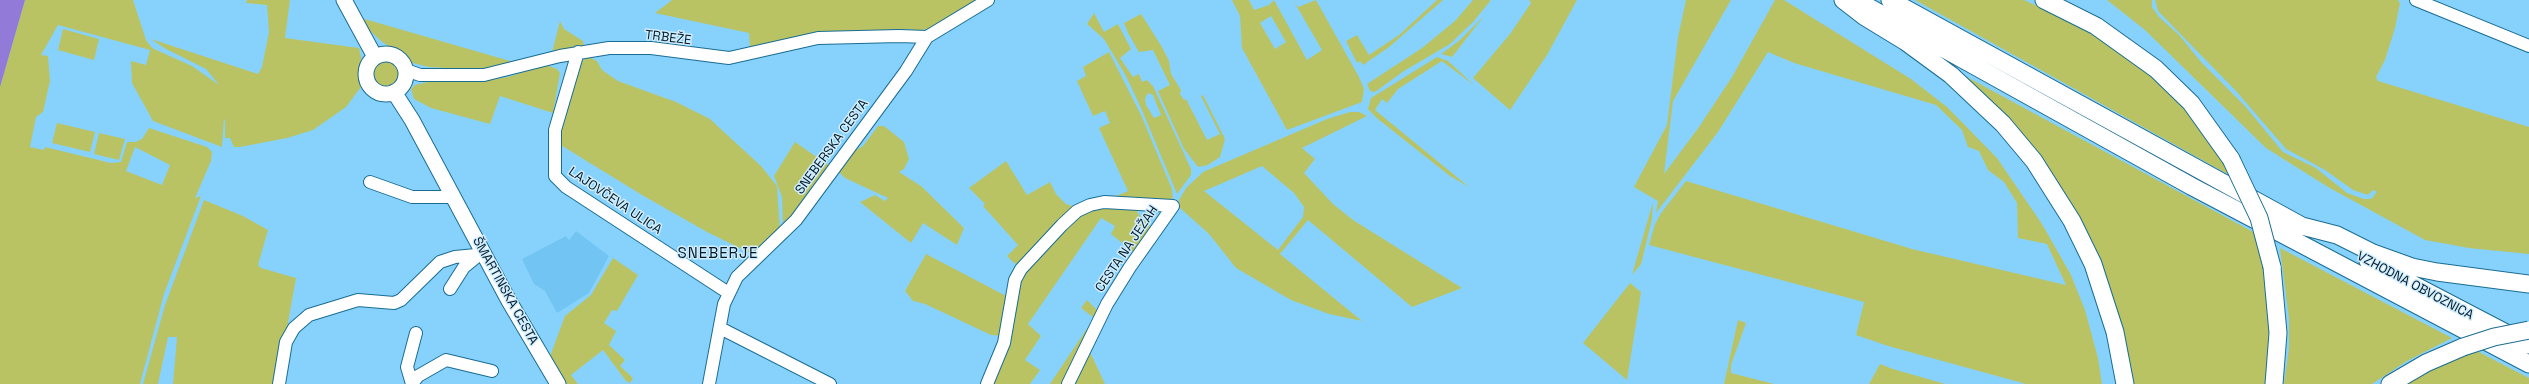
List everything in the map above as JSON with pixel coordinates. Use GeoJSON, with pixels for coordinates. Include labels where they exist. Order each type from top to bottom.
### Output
{"type":"FeatureCollection","features":[{"type":"Feature","properties":{"kind":"highway"},"geometry":{"type":"LineString","coordinates":[[1843,0],[1865,17],[1906,42],[1951,75],[2003,124],[2034,161],[2072,221],[2093,264],[2115,332],[2125,384]]}},
{"type":"Feature","properties":{"kind":"highway"},"geometry":{"type":"LineString","coordinates":[[1856,0],[2191,186],[2529,364]]}},
{"type":"Feature","properties":{"kind":"highway"},"geometry":{"type":"LineString","coordinates":[[1890,0],[2302,226],[2337,236],[2386,258],[2418,268],[2529,284]]}},
{"type":"Feature","properties":{"kind":"highway"},"geometry":{"type":"LineString","coordinates":[[2044,0],[2096,26],[2156,69],[2191,103],[2231,159],[2259,218],[2272,267],[2278,334],[2274,384]]}},
{"type":"Feature","properties":{"kind":"highway","name":"VZHODNA OBVOZNICA"},"geometry":{"type":"LineString","coordinates":[[2302,226],[2529,345]]}},
{"type":"Feature","properties":{"kind":"highway"},"geometry":{"type":"LineString","coordinates":[[2390,384],[2440,357],[2488,339],[2529,330]]}},
{"type":"Feature","properties":{"kind":"main road"},"geometry":{"type":"LineString","coordinates":[[344,0],[375,57]]}},
{"type":"Feature","properties":{"kind":"main road"},"geometry":{"type":"LineString","coordinates":[[381,54],[394,55],[404,64],[406,70],[404,84],[394,92],[381,93],[370,86],[367,80],[367,68],[375,57],[381,54]]}},
{"type":"Feature","properties":{"kind":"main road","name":"ŠMARTINSKA CESTA"},"geometry":{"type":"LineString","coordinates":[[394,92],[454,197],[479,254],[558,384]]}},
{"type":"Feature","properties":{"kind":"street","name":"SNEBERSKA CESTA"},"geometry":{"type":"LineString","coordinates":[[709,384],[727,292],[737,277],[796,220],[906,71],[927,37],[988,0]]}},
{"type":"Feature","properties":{"kind":"street"},"geometry":{"type":"LineString","coordinates":[[2416,0],[2529,46]]}},
{"type":"Feature","properties":{"kind":"street","name":"TRBEŽE"},"geometry":{"type":"LineString","coordinates":[[406,70],[420,74],[484,75],[578,52],[609,48],[637,48],[729,58],[818,38],[899,36],[927,37]]}},
{"type":"Feature","properties":{"kind":"street","name":"LAJOVČEVA ULICA"},"geometry":{"type":"LineString","coordinates":[[578,52],[555,130],[555,176],[566,187],[727,292]]}},
{"type":"Feature","properties":{"kind":"street"},"geometry":{"type":"LineString","coordinates":[[370,182],[412,197],[454,197]]}},
{"type":"Feature","properties":{"kind":"street","name":"CESTA NA JEŽAH"},"geometry":{"type":"LineString","coordinates":[[988,384],[1004,343],[1015,280],[1021,269],[1062,225],[1077,212],[1104,202],[1174,206],[1130,266],[1107,304],[1068,384]]}},
{"type":"Feature","properties":{"kind":"street"},"geometry":{"type":"LineString","coordinates":[[450,289],[479,254]]}},
{"type":"Feature","properties":{"kind":"street"},"geometry":{"type":"LineString","coordinates":[[279,384],[286,342],[294,328],[309,315],[358,300],[394,302],[402,300],[440,262],[455,256],[479,254]]}},
{"type":"Feature","properties":{"kind":"street"},"geometry":{"type":"LineString","coordinates":[[720,328],[830,384]]}},
{"type":"Feature","properties":{"kind":"street"},"geometry":{"type":"LineString","coordinates":[[412,384],[407,367],[416,333]]}},
{"type":"Feature","properties":{"kind":"street"},"geometry":{"type":"LineString","coordinates":[[412,384],[418,376],[446,360],[492,370]]}},
{"type":"Feature","properties":{"kind":"shaded area"},"geometry":{"type":"Polygon","coordinates":[[[0,0],[25,0],[0,87],[0,0]]]}},
{"type":"Feature","properties":{"kind":"shaded area"},"geometry":{"type":"Polygon","coordinates":[[[576,231],[609,256],[589,293],[557,313],[545,291],[534,284],[522,259],[566,236],[569,240],[576,231]]]}},
{"type":"Feature","properties":{"kind":"green space"},"geometry":{"type":"Polygon","coordinates":[[[25,0],[133,0],[146,40],[152,48],[192,66],[219,85],[206,69],[166,49],[151,39],[258,74],[262,67],[269,32],[267,5],[246,3],[247,0],[290,0],[285,38],[359,48],[362,62],[361,87],[346,107],[313,130],[287,138],[234,147],[230,138],[225,138],[224,118],[222,147],[153,121],[132,83],[131,61],[146,65],[150,50],[58,25],[41,55],[48,56],[50,81],[43,112],[36,117],[30,147],[44,150],[45,147],[111,163],[121,162],[127,142],[135,142],[142,139],[149,128],[207,147],[212,152],[211,161],[195,198],[201,196],[164,294],[140,384],[0,384],[0,87],[25,0]],[[135,147],[126,171],[162,185],[170,165],[135,147]]]}},
{"type":"Feature","properties":{"kind":"green space"},"geometry":{"type":"Polygon","coordinates":[[[672,0],[981,0],[928,29],[912,31],[911,29],[881,30],[881,32],[750,48],[749,33],[655,13],[672,0]]]}},
{"type":"Feature","properties":{"kind":"green space"},"geometry":{"type":"Polygon","coordinates":[[[1232,0],[1249,0],[1254,10],[1269,5],[1274,0],[1307,60],[1322,50],[1293,0],[1298,7],[1316,0],[1359,77],[1364,89],[1362,102],[1287,130],[1242,48],[1240,16],[1232,0]],[[1271,16],[1260,23],[1275,49],[1286,42],[1271,16]]]}},
{"type":"Feature","properties":{"kind":"green space"},"geometry":{"type":"Polygon","coordinates":[[[1437,0],[1443,0],[1389,47],[1363,65],[1360,61],[1357,63],[1346,41],[1357,35],[1369,55],[1399,35],[1437,0]]]}},
{"type":"Feature","properties":{"kind":"green space"},"geometry":{"type":"Polygon","coordinates":[[[1473,0],[1491,0],[1473,22],[1450,44],[1404,71],[1375,92],[1370,91],[1367,84],[1422,48],[1455,21],[1473,0]]]}},
{"type":"Feature","properties":{"kind":"green space"},"geometry":{"type":"Polygon","coordinates":[[[1529,0],[1577,0],[1547,55],[1510,110],[1473,78],[1510,34],[1531,3],[1529,0]]]}},
{"type":"Feature","properties":{"kind":"green space"},"geometry":{"type":"Polygon","coordinates":[[[1686,0],[1731,0],[1673,101],[1664,174],[1699,127],[1732,77],[1775,0],[1784,0],[1911,79],[1947,107],[1997,158],[2042,224],[2071,275],[2085,310],[2098,358],[2102,384],[2026,384],[1888,346],[1856,335],[1864,302],[1649,245],[1655,224],[1661,213],[1686,181],[1912,249],[2066,285],[2047,244],[2018,238],[2017,203],[2004,182],[1988,170],[1979,151],[1968,147],[1962,130],[1936,105],[1794,63],[1768,52],[1718,132],[1656,213],[1658,201],[1634,187],[1667,125],[1678,37],[1686,0]]]}},
{"type":"Feature","properties":{"kind":"green space"},"geometry":{"type":"Polygon","coordinates":[[[1915,0],[2024,0],[2080,25],[2121,50],[2174,95],[2215,147],[2231,176],[1915,0]]]}},
{"type":"Feature","properties":{"kind":"green space"},"geometry":{"type":"Polygon","coordinates":[[[2107,0],[2152,0],[2152,7],[2159,17],[2179,35],[2202,63],[2245,106],[2283,152],[2316,168],[2347,193],[2364,199],[2371,199],[2377,192],[2373,190],[2368,195],[2353,190],[2325,170],[2286,149],[2236,91],[2158,11],[2155,0],[2398,0],[2400,3],[2395,28],[2385,60],[2376,77],[2378,81],[2529,127],[2529,254],[2469,248],[2425,240],[2328,187],[2266,148],[2145,30],[2107,0]]]}},
{"type":"Feature","properties":{"kind":"green space"},"geometry":{"type":"Polygon","coordinates":[[[1094,13],[1104,32],[1118,24],[1131,49],[1120,58],[1133,77],[1139,74],[1142,82],[1147,80],[1153,86],[1191,169],[1191,175],[1177,194],[1126,76],[1104,39],[1087,24],[1094,13]],[[1148,93],[1145,98],[1146,105],[1154,118],[1161,115],[1153,95],[1148,93]]]}},
{"type":"Feature","properties":{"kind":"green space"},"geometry":{"type":"Polygon","coordinates":[[[1141,14],[1162,47],[1169,61],[1171,74],[1181,90],[1180,94],[1184,100],[1186,99],[1207,140],[1220,134],[1201,96],[1203,95],[1225,139],[1220,157],[1208,165],[1198,167],[1184,149],[1158,91],[1170,85],[1153,50],[1139,52],[1128,33],[1124,23],[1141,14]]]}},
{"type":"Feature","properties":{"kind":"green space"},"geometry":{"type":"Polygon","coordinates":[[[1484,16],[1452,57],[1441,54],[1460,40],[1484,16]]]}},
{"type":"Feature","properties":{"kind":"green space"},"geometry":{"type":"Polygon","coordinates":[[[361,18],[517,63],[478,70],[429,67],[413,63],[381,41],[362,23],[361,18]]]}},
{"type":"Feature","properties":{"kind":"green space"},"geometry":{"type":"Polygon","coordinates":[[[560,21],[564,29],[583,41],[584,46],[552,53],[560,21]]]}},
{"type":"Feature","properties":{"kind":"green space"},"geometry":{"type":"Polygon","coordinates":[[[63,29],[99,39],[94,60],[58,50],[63,29]]]}},
{"type":"Feature","properties":{"kind":"green space"},"geometry":{"type":"Polygon","coordinates":[[[1109,52],[1141,115],[1172,189],[1173,201],[1112,198],[1128,191],[1099,128],[1110,123],[1105,111],[1093,116],[1077,81],[1086,76],[1083,67],[1109,52]]]}},
{"type":"Feature","properties":{"kind":"green space"},"geometry":{"type":"Polygon","coordinates":[[[589,57],[597,61],[602,70],[618,81],[676,102],[710,119],[761,166],[777,186],[780,230],[752,254],[707,232],[642,195],[559,144],[559,136],[578,68],[580,68],[583,60],[589,57]]]}},
{"type":"Feature","properties":{"kind":"green space"},"geometry":{"type":"Polygon","coordinates":[[[1437,57],[1448,61],[1475,86],[1442,61],[1398,89],[1387,103],[1382,99],[1375,110],[1469,187],[1450,176],[1378,119],[1368,109],[1371,98],[1437,57]]]}},
{"type":"Feature","properties":{"kind":"green space"},"geometry":{"type":"Polygon","coordinates":[[[386,61],[395,65],[399,74],[395,83],[386,87],[377,83],[373,74],[377,65],[386,61]]]}},
{"type":"Feature","properties":{"kind":"green space"},"geometry":{"type":"Polygon","coordinates":[[[546,65],[557,69],[560,73],[553,113],[500,96],[490,124],[431,108],[414,99],[411,89],[415,85],[428,82],[475,82],[508,77],[546,65]]]}},
{"type":"Feature","properties":{"kind":"green space"},"geometry":{"type":"Polygon","coordinates":[[[1967,77],[2255,233],[2266,281],[2271,319],[2267,384],[2131,384],[2095,253],[1966,80],[1967,77]]]}},
{"type":"Feature","properties":{"kind":"green space"},"geometry":{"type":"Polygon","coordinates":[[[1350,112],[1359,112],[1367,116],[1302,148],[1315,159],[1304,173],[1333,204],[1353,220],[1462,288],[1412,307],[1308,220],[1280,254],[1362,321],[1329,314],[1291,300],[1236,268],[1209,234],[1180,208],[1179,200],[1186,188],[1203,172],[1327,119],[1350,112]],[[1262,166],[1204,191],[1278,250],[1303,217],[1304,207],[1294,193],[1262,166]]]}},
{"type":"Feature","properties":{"kind":"green space"},"geometry":{"type":"Polygon","coordinates":[[[57,123],[95,132],[90,152],[52,143],[57,123]]]}},
{"type":"Feature","properties":{"kind":"green space"},"geometry":{"type":"Polygon","coordinates":[[[878,126],[884,126],[904,142],[909,159],[904,169],[899,172],[921,186],[964,228],[957,245],[923,223],[911,243],[860,202],[875,195],[885,201],[888,198],[845,178],[838,171],[856,150],[863,146],[878,126]]]}},
{"type":"Feature","properties":{"kind":"green space"},"geometry":{"type":"Polygon","coordinates":[[[99,133],[125,139],[119,160],[94,154],[99,133]]]}},
{"type":"Feature","properties":{"kind":"green space"},"geometry":{"type":"Polygon","coordinates":[[[795,142],[831,167],[783,227],[782,197],[774,176],[795,142]]]}},
{"type":"Feature","properties":{"kind":"green space"},"geometry":{"type":"Polygon","coordinates":[[[1006,161],[1027,195],[1050,182],[1056,194],[1066,204],[1075,207],[1020,265],[1014,263],[1007,256],[1018,245],[983,206],[985,204],[969,188],[1006,161]]]}},
{"type":"Feature","properties":{"kind":"green space"},"geometry":{"type":"Polygon","coordinates":[[[204,200],[243,216],[268,230],[258,265],[261,268],[296,278],[277,384],[173,384],[177,337],[168,337],[158,384],[143,384],[165,305],[204,200]]]}},
{"type":"Feature","properties":{"kind":"green space"},"geometry":{"type":"Polygon","coordinates":[[[1653,202],[1652,219],[1641,264],[1632,275],[1653,202]]]}},
{"type":"Feature","properties":{"kind":"green space"},"geometry":{"type":"Polygon","coordinates":[[[1093,206],[1140,209],[1137,212],[1151,227],[1135,253],[1111,234],[1115,226],[1101,218],[1028,324],[1041,336],[1025,360],[1040,370],[1030,384],[991,384],[1018,278],[1064,225],[1093,206]]]}},
{"type":"Feature","properties":{"kind":"green space"},"geometry":{"type":"Polygon","coordinates":[[[2280,248],[2452,338],[2407,361],[2372,384],[2284,384],[2289,348],[2289,319],[2280,248]]]}},
{"type":"Feature","properties":{"kind":"green space"},"geometry":{"type":"Polygon","coordinates":[[[926,254],[1008,297],[1003,336],[991,335],[925,304],[913,301],[905,291],[926,254]]]}},
{"type":"Feature","properties":{"kind":"green space"},"geometry":{"type":"Polygon","coordinates":[[[613,258],[638,275],[617,311],[612,310],[604,323],[616,331],[609,345],[625,360],[620,366],[633,378],[630,383],[626,381],[603,350],[571,375],[578,384],[565,384],[549,359],[565,316],[591,295],[613,258]]]}},
{"type":"Feature","properties":{"kind":"green space"},"geometry":{"type":"Polygon","coordinates":[[[1630,283],[1641,292],[1627,380],[1583,343],[1630,283]]]}},
{"type":"Feature","properties":{"kind":"green space"},"geometry":{"type":"Polygon","coordinates":[[[1087,300],[1097,310],[1104,308],[1081,358],[1064,384],[1050,384],[1094,318],[1081,308],[1087,300]]]}},
{"type":"Feature","properties":{"kind":"green space"},"geometry":{"type":"Polygon","coordinates":[[[1738,320],[1746,323],[1731,365],[1731,373],[1774,384],[1724,384],[1738,320]]]}},
{"type":"Feature","properties":{"kind":"green space"},"geometry":{"type":"Polygon","coordinates":[[[2475,350],[2529,378],[2529,384],[2404,384],[2443,363],[2475,350]]]}},
{"type":"Feature","properties":{"kind":"green space"},"geometry":{"type":"Polygon","coordinates":[[[1090,352],[1105,384],[1071,384],[1090,352]]]}},
{"type":"Feature","properties":{"kind":"green space"},"geometry":{"type":"Polygon","coordinates":[[[1880,364],[1893,369],[1945,384],[1869,384],[1880,364]]]}},
{"type":"Feature","properties":{"kind":"district","name":"SNEBERJE"},"geometry":{"type":"Point","coordinates":[718,254]}}]}
